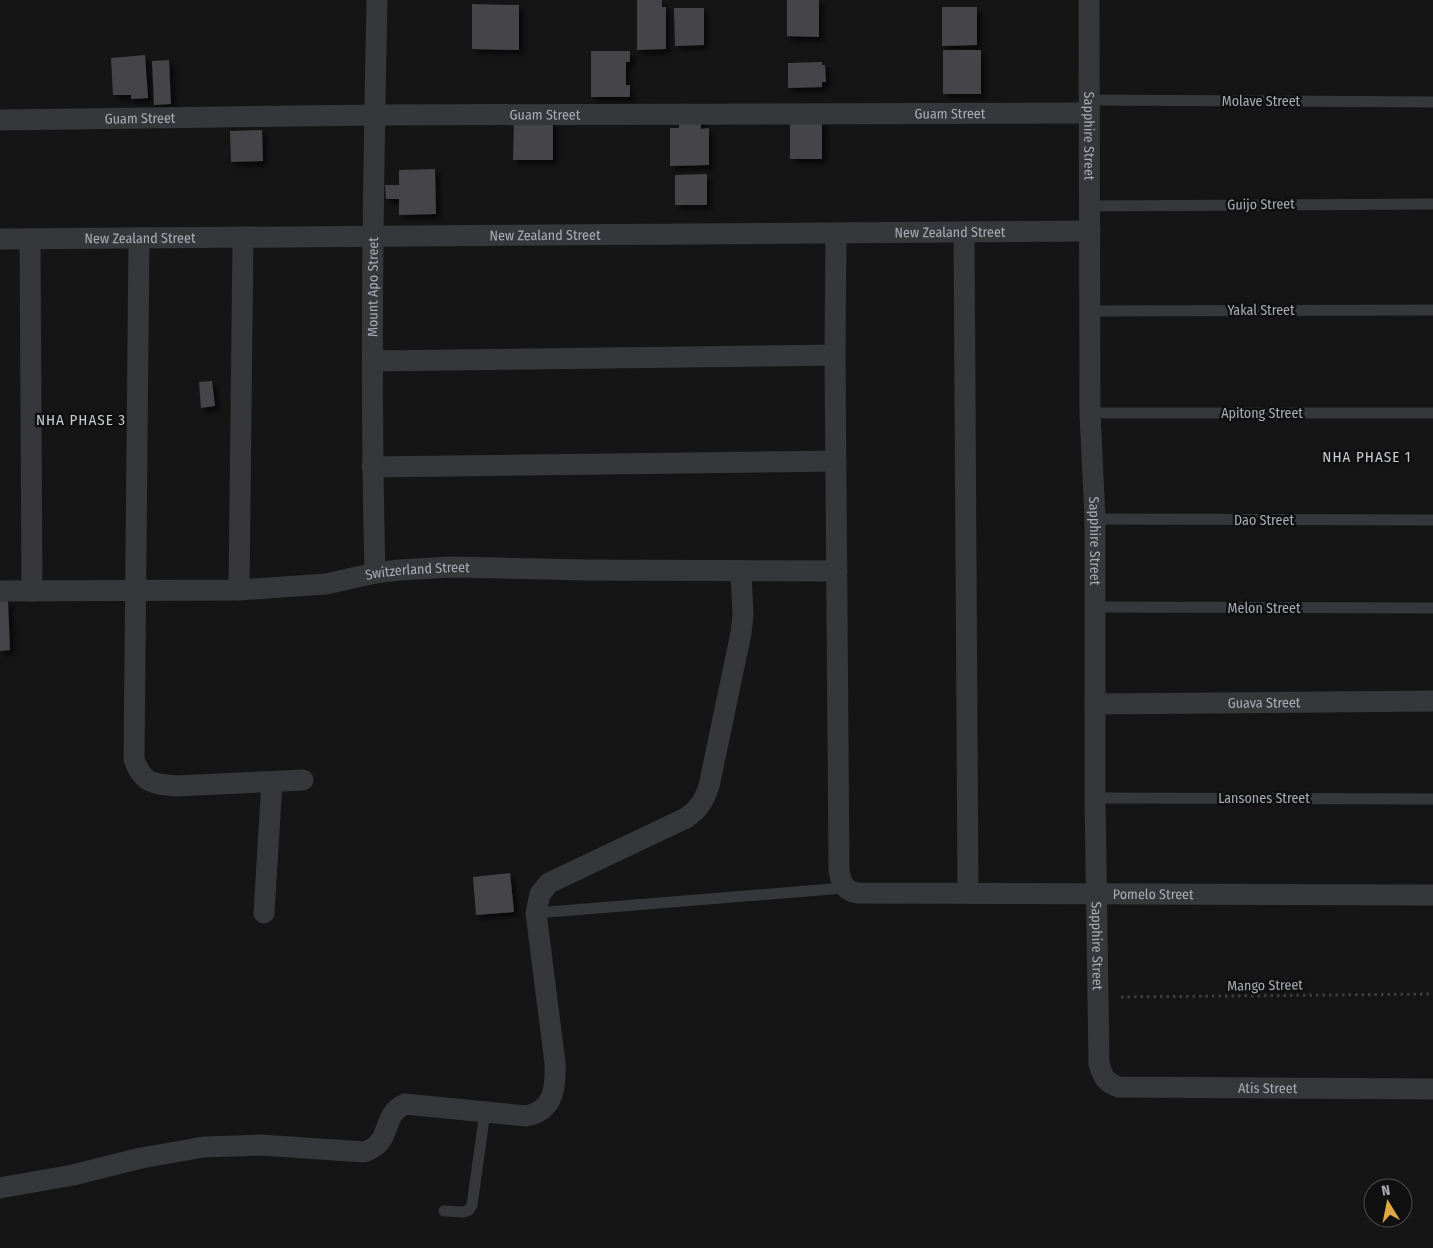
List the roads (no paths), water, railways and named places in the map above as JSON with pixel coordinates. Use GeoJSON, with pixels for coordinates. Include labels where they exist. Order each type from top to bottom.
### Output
{"type":"FeatureCollection","features":[{"type":"Feature","properties":{"kind":"street","name":"Mount Apo Street"},"geometry":{"type":"LineString","coordinates":[[376,573],[372,466],[377,0]]}},
{"type":"Feature","properties":{"kind":"street","name":"Sapphire Street"},"geometry":{"type":"LineString","coordinates":[[1089,0],[1090,413],[1095,520],[1096,607],[1096,893],[1099,1064],[1105,1080]]}},
{"type":"Feature","properties":{"kind":"street","name":"Guam Street"},"geometry":{"type":"LineString","coordinates":[[0,120],[1089,107]]}},
{"type":"Feature","properties":{"kind":"street","name":"New Zealand Street"},"geometry":{"type":"LineString","coordinates":[[0,239],[1090,231]]}},
{"type":"Feature","properties":{"kind":"street"},"geometry":{"type":"LineString","coordinates":[[964,232],[968,893]]}},
{"type":"Feature","properties":{"kind":"street"},"geometry":{"type":"LineString","coordinates":[[836,233],[835,355],[839,871],[844,888]]}},
{"type":"Feature","properties":{"kind":"street"},"geometry":{"type":"LineString","coordinates":[[239,590],[243,237]]}},
{"type":"Feature","properties":{"kind":"street"},"geometry":{"type":"LineString","coordinates":[[30,238],[32,591]]}},
{"type":"Feature","properties":{"kind":"street"},"geometry":{"type":"LineString","coordinates":[[139,238],[134,759],[138,772],[147,780],[160,785],[176,786],[303,780]]}},
{"type":"Feature","properties":{"kind":"street"},"geometry":{"type":"LineString","coordinates":[[373,361],[835,355]]}},
{"type":"Feature","properties":{"kind":"street"},"geometry":{"type":"LineString","coordinates":[[372,466],[836,461]]}},
{"type":"Feature","properties":{"kind":"street","name":"Switzerland Street"},"geometry":{"type":"LineString","coordinates":[[0,591],[239,590],[326,584],[376,573],[452,567],[837,571]]}},
{"type":"Feature","properties":{"kind":"street"},"geometry":{"type":"LineString","coordinates":[[0,1188],[73,1175],[141,1158],[204,1146],[261,1145],[364,1152],[374,1149],[381,1143],[392,1116],[397,1108],[405,1104],[526,1116],[543,1110],[554,1089],[555,1063],[536,913],[540,894],[549,883],[686,818],[704,802],[710,786],[743,615],[741,571]]}},
{"type":"Feature","properties":{"kind":"street","name":"Guava Street"},"geometry":{"type":"LineString","coordinates":[[1095,704],[1433,700]]}},
{"type":"Feature","properties":{"kind":"street"},"geometry":{"type":"LineString","coordinates":[[264,914],[272,782]]}},
{"type":"Feature","properties":{"kind":"street","name":"Pomelo Street"},"geometry":{"type":"LineString","coordinates":[[844,888],[850,892],[858,893],[1433,895]]}},
{"type":"Feature","properties":{"kind":"street","name":"Atis Street"},"geometry":{"type":"LineString","coordinates":[[1105,1080],[1111,1085],[1119,1087],[1433,1089]]}},
{"type":"Feature","properties":{"kind":"lane","name":"Molave Street"},"geometry":{"type":"LineString","coordinates":[[1089,107],[1433,102]]}},
{"type":"Feature","properties":{"kind":"lane","name":"Guijo Street"},"geometry":{"type":"LineString","coordinates":[[1090,206],[1433,204]]}},
{"type":"Feature","properties":{"kind":"lane","name":"Yakal Street"},"geometry":{"type":"LineString","coordinates":[[1090,311],[1433,310]]}},
{"type":"Feature","properties":{"kind":"lane","name":"Apitong Street"},"geometry":{"type":"LineString","coordinates":[[1090,413],[1433,413]]}},
{"type":"Feature","properties":{"kind":"lane","name":"Dao Street"},"geometry":{"type":"LineString","coordinates":[[1095,520],[1433,520]]}},
{"type":"Feature","properties":{"kind":"lane","name":"Melon Street"},"geometry":{"type":"LineString","coordinates":[[1096,607],[1433,608]]}},
{"type":"Feature","properties":{"kind":"lane","name":"Lansones Street"},"geometry":{"type":"LineString","coordinates":[[1095,798],[1433,799]]}},
{"type":"Feature","properties":{"kind":"lane"},"geometry":{"type":"LineString","coordinates":[[536,913],[844,888]]}},
{"type":"Feature","properties":{"kind":"lane"},"geometry":{"type":"LineString","coordinates":[[444,1211],[462,1212],[469,1210],[472,1205],[485,1112]]}},
{"type":"Feature","properties":{"kind":"district","name":"NHA PHASE 3"},"geometry":{"type":"Point","coordinates":[81,420]}},
{"type":"Feature","properties":{"kind":"district","name":"NHA PHASE 1"},"geometry":{"type":"Point","coordinates":[1367,457]}}]}
